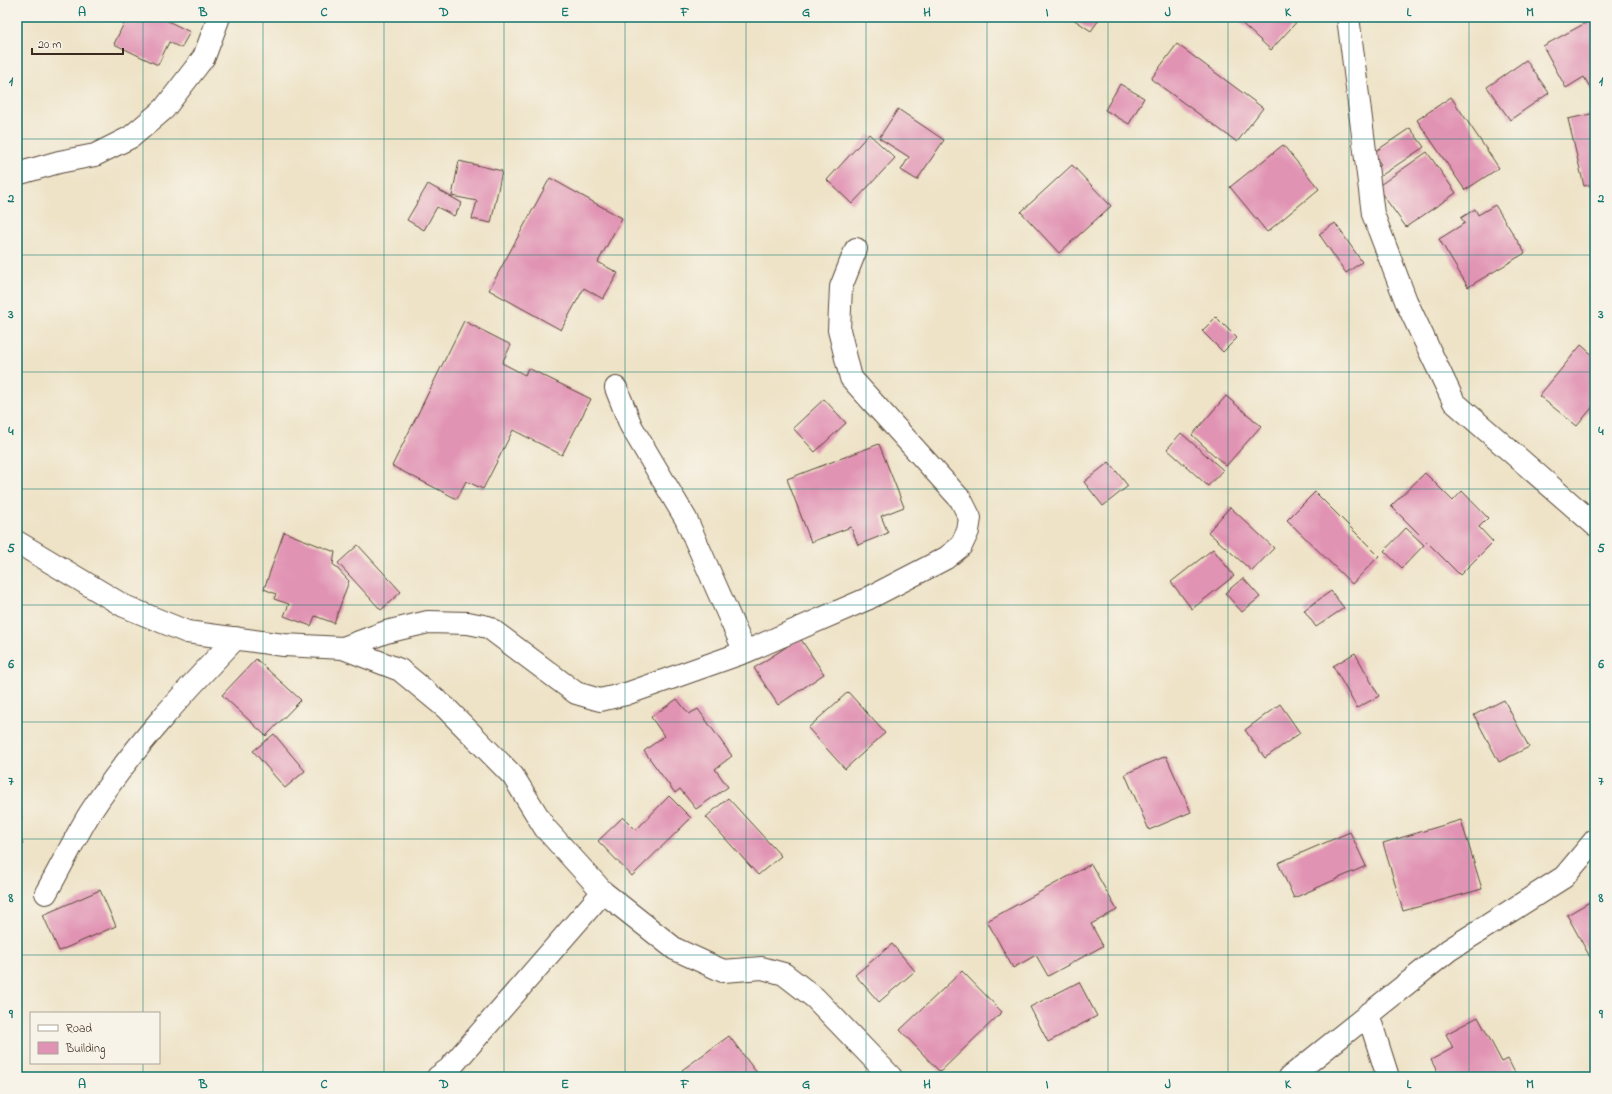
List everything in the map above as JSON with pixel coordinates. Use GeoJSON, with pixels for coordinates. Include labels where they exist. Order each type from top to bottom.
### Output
{"type":"FeatureCollection","features":[{"type":"Feature","properties":{"kind":"street"},"geometry":{"type":"LineString","coordinates":[[17,174],[59,162],[95,155],[131,137],[164,109],[204,58],[219,17]]}},
{"type":"Feature","properties":{"kind":"street"},"geometry":{"type":"LineString","coordinates":[[1348,17],[1373,214],[1406,301],[1454,402],[1595,525]]}},
{"type":"Feature","properties":{"kind":"street"},"geometry":{"type":"LineString","coordinates":[[343,648],[386,632],[428,622],[468,623],[488,627],[576,693],[600,700],[626,694],[745,652],[868,599],[946,558],[961,546],[968,531],[970,518],[961,500],[851,378],[839,330],[841,287],[856,249]]}},
{"type":"Feature","properties":{"kind":"street"},"geometry":{"type":"LineString","coordinates":[[616,388],[631,426],[686,519],[745,652]]}},
{"type":"Feature","properties":{"kind":"street"},"geometry":{"type":"LineString","coordinates":[[17,542],[124,606],[187,632],[284,645],[343,648],[400,670],[446,708],[513,776],[545,828],[603,892],[675,949],[723,971],[762,968],[784,974],[815,998],[891,1077]]}},
{"type":"Feature","properties":{"kind":"street"},"geometry":{"type":"LineString","coordinates":[[46,893],[90,814],[120,770],[181,696],[236,638]]}},
{"type":"Feature","properties":{"kind":"street"},"geometry":{"type":"LineString","coordinates":[[1290,1077],[1449,950],[1564,877],[1595,840]]}},
{"type":"Feature","properties":{"kind":"street"},"geometry":{"type":"LineString","coordinates":[[438,1077],[449,1069],[603,892]]}},
{"type":"Feature","properties":{"kind":"street"},"geometry":{"type":"LineString","coordinates":[[1368,1014],[1388,1077]]}},
{"type":"Feature","properties":{"kind":"building"},"geometry":{"type":"Polygon","coordinates":[[[127,17],[160,17],[190,32],[181,48],[169,42],[158,65],[114,44],[127,17]]]}},
{"type":"Feature","properties":{"kind":"building"},"geometry":{"type":"Polygon","coordinates":[[[1070,17],[1101,17],[1091,31],[1070,17]]]}},
{"type":"Feature","properties":{"kind":"building"},"geometry":{"type":"Polygon","coordinates":[[[1235,17],[1301,17],[1271,50],[1235,17]]]}},
{"type":"Feature","properties":{"kind":"building"},"geometry":{"type":"Polygon","coordinates":[[[1595,18],[1595,96],[1584,77],[1566,88],[1543,46],[1595,18]]]}},
{"type":"Feature","properties":{"kind":"building"},"geometry":{"type":"Polygon","coordinates":[[[1177,44],[1263,108],[1237,142],[1151,79],[1177,44]]]}},
{"type":"Feature","properties":{"kind":"building"},"geometry":{"type":"Polygon","coordinates":[[[1526,60],[1549,93],[1510,120],[1487,87],[1526,60]]]}},
{"type":"Feature","properties":{"kind":"building"},"geometry":{"type":"Polygon","coordinates":[[[1120,84],[1144,98],[1129,124],[1105,110],[1120,84]]]}},
{"type":"Feature","properties":{"kind":"building"},"geometry":{"type":"Polygon","coordinates":[[[1451,97],[1499,168],[1465,190],[1417,120],[1451,97]]]}},
{"type":"Feature","properties":{"kind":"building"},"geometry":{"type":"Polygon","coordinates":[[[898,109],[944,140],[917,180],[901,170],[909,157],[879,138],[898,109]]]}},
{"type":"Feature","properties":{"kind":"building"},"geometry":{"type":"Polygon","coordinates":[[[1595,113],[1595,184],[1584,186],[1568,119],[1595,113]]]}},
{"type":"Feature","properties":{"kind":"building"},"geometry":{"type":"Polygon","coordinates":[[[1410,128],[1424,147],[1379,177],[1374,170],[1381,165],[1373,153],[1410,128]]]}},
{"type":"Feature","properties":{"kind":"building"},"geometry":{"type":"Polygon","coordinates":[[[869,134],[895,158],[852,204],[827,180],[869,134]]]}},
{"type":"Feature","properties":{"kind":"building"},"geometry":{"type":"Polygon","coordinates":[[[1283,145],[1319,189],[1267,232],[1230,187],[1283,145]]]}},
{"type":"Feature","properties":{"kind":"building"},"geometry":{"type":"Polygon","coordinates":[[[1427,152],[1456,193],[1406,227],[1377,187],[1427,152]]]}},
{"type":"Feature","properties":{"kind":"building"},"geometry":{"type":"Polygon","coordinates":[[[459,161],[502,171],[491,223],[472,219],[477,201],[452,196],[459,161]]]}},
{"type":"Feature","properties":{"kind":"building"},"geometry":{"type":"Polygon","coordinates":[[[1072,165],[1111,206],[1059,253],[1021,212],[1072,165]]]}},
{"type":"Feature","properties":{"kind":"building"},"geometry":{"type":"Polygon","coordinates":[[[550,178],[622,218],[598,262],[618,273],[603,299],[584,288],[561,330],[489,290],[550,178]]]}},
{"type":"Feature","properties":{"kind":"building"},"geometry":{"type":"Polygon","coordinates":[[[428,184],[462,203],[454,216],[437,207],[424,230],[407,220],[428,184]]]}},
{"type":"Feature","properties":{"kind":"building"},"geometry":{"type":"Polygon","coordinates":[[[1495,205],[1525,253],[1468,287],[1439,239],[1465,223],[1461,218],[1475,209],[1478,215],[1495,205]]]}},
{"type":"Feature","properties":{"kind":"building"},"geometry":{"type":"Polygon","coordinates":[[[1335,223],[1362,262],[1346,273],[1319,234],[1335,223]]]}},
{"type":"Feature","properties":{"kind":"building"},"geometry":{"type":"Polygon","coordinates":[[[1216,317],[1237,338],[1223,352],[1202,331],[1216,317]]]}},
{"type":"Feature","properties":{"kind":"building"},"geometry":{"type":"Polygon","coordinates":[[[464,321],[511,345],[502,363],[525,375],[528,368],[591,399],[562,455],[513,430],[483,489],[466,481],[457,499],[392,466],[464,321]]]}},
{"type":"Feature","properties":{"kind":"building"},"geometry":{"type":"Polygon","coordinates":[[[1581,345],[1595,357],[1595,404],[1577,426],[1539,396],[1581,345]]]}},
{"type":"Feature","properties":{"kind":"building"},"geometry":{"type":"Polygon","coordinates":[[[1226,396],[1261,426],[1226,466],[1192,435],[1226,396]]]}},
{"type":"Feature","properties":{"kind":"building"},"geometry":{"type":"Polygon","coordinates":[[[824,399],[846,423],[815,452],[793,428],[824,399]]]}},
{"type":"Feature","properties":{"kind":"building"},"geometry":{"type":"Polygon","coordinates":[[[1181,433],[1223,470],[1208,486],[1167,449],[1181,433]]]}},
{"type":"Feature","properties":{"kind":"building"},"geometry":{"type":"Polygon","coordinates":[[[879,444],[904,507],[881,516],[888,533],[858,545],[851,527],[811,542],[787,479],[879,444]]]}},
{"type":"Feature","properties":{"kind":"building"},"geometry":{"type":"Polygon","coordinates":[[[1109,462],[1128,486],[1103,506],[1084,482],[1109,462]]]}},
{"type":"Feature","properties":{"kind":"building"},"geometry":{"type":"Polygon","coordinates":[[[1425,473],[1453,501],[1462,491],[1488,518],[1479,527],[1493,542],[1460,575],[1391,506],[1425,473]]]}},
{"type":"Feature","properties":{"kind":"building"},"geometry":{"type":"Polygon","coordinates":[[[1315,492],[1379,556],[1352,584],[1287,520],[1315,492]]]}},
{"type":"Feature","properties":{"kind":"building"},"geometry":{"type":"Polygon","coordinates":[[[1230,507],[1274,548],[1252,571],[1208,532],[1230,507]]]}},
{"type":"Feature","properties":{"kind":"building"},"geometry":{"type":"Polygon","coordinates":[[[1406,528],[1424,545],[1402,568],[1384,551],[1406,528]]]}},
{"type":"Feature","properties":{"kind":"building"},"geometry":{"type":"Polygon","coordinates":[[[284,532],[335,552],[333,564],[349,581],[334,623],[315,616],[311,626],[284,616],[289,604],[274,599],[276,594],[264,589],[284,532]]]}},
{"type":"Feature","properties":{"kind":"building"},"geometry":{"type":"Polygon","coordinates":[[[358,545],[401,592],[381,610],[338,563],[358,545]]]}},
{"type":"Feature","properties":{"kind":"building"},"geometry":{"type":"Polygon","coordinates":[[[1213,549],[1234,576],[1192,609],[1171,582],[1213,549]]]}},
{"type":"Feature","properties":{"kind":"building"},"geometry":{"type":"Polygon","coordinates":[[[1243,578],[1260,597],[1242,612],[1225,593],[1243,578]]]}},
{"type":"Feature","properties":{"kind":"building"},"geometry":{"type":"Polygon","coordinates":[[[1331,591],[1344,608],[1316,627],[1304,610],[1331,591]]]}},
{"type":"Feature","properties":{"kind":"building"},"geometry":{"type":"Polygon","coordinates":[[[800,638],[824,674],[778,705],[754,668],[800,638]]]}},
{"type":"Feature","properties":{"kind":"building"},"geometry":{"type":"Polygon","coordinates":[[[1355,653],[1379,696],[1357,708],[1333,666],[1355,653]]]}},
{"type":"Feature","properties":{"kind":"building"},"geometry":{"type":"Polygon","coordinates":[[[256,659],[301,700],[266,736],[222,695],[256,659]]]}},
{"type":"Feature","properties":{"kind":"building"},"geometry":{"type":"Polygon","coordinates":[[[848,692],[885,733],[845,769],[808,728],[848,692]]]}},
{"type":"Feature","properties":{"kind":"building"},"geometry":{"type":"Polygon","coordinates":[[[677,699],[689,714],[698,709],[732,756],[715,769],[728,787],[696,809],[680,789],[675,793],[644,751],[664,736],[651,717],[677,699]]]}},
{"type":"Feature","properties":{"kind":"building"},"geometry":{"type":"Polygon","coordinates":[[[1504,700],[1529,747],[1499,762],[1474,715],[1504,700]]]}},
{"type":"Feature","properties":{"kind":"building"},"geometry":{"type":"Polygon","coordinates":[[[1280,704],[1300,733],[1265,758],[1245,730],[1280,704]]]}},
{"type":"Feature","properties":{"kind":"building"},"geometry":{"type":"Polygon","coordinates":[[[274,734],[305,771],[285,788],[253,751],[274,734]]]}},
{"type":"Feature","properties":{"kind":"building"},"geometry":{"type":"Polygon","coordinates":[[[1166,756],[1191,812],[1149,830],[1125,774],[1166,756]]]}},
{"type":"Feature","properties":{"kind":"building"},"geometry":{"type":"Polygon","coordinates":[[[669,796],[691,818],[632,876],[598,841],[623,817],[636,830],[669,796]]]}},
{"type":"Feature","properties":{"kind":"building"},"geometry":{"type":"Polygon","coordinates":[[[728,798],[781,856],[758,875],[706,817],[728,798]]]}},
{"type":"Feature","properties":{"kind":"building"},"geometry":{"type":"Polygon","coordinates":[[[17,813],[22,820],[17,823],[17,813]]]}},
{"type":"Feature","properties":{"kind":"building"},"geometry":{"type":"Polygon","coordinates":[[[1461,820],[1482,889],[1403,911],[1383,843],[1461,820]]]}},
{"type":"Feature","properties":{"kind":"building"},"geometry":{"type":"Polygon","coordinates":[[[1350,832],[1366,866],[1294,898],[1278,863],[1350,832]]]}},
{"type":"Feature","properties":{"kind":"building"},"geometry":{"type":"Polygon","coordinates":[[[17,834],[23,843],[17,847],[17,834]]]}},
{"type":"Feature","properties":{"kind":"building"},"geometry":{"type":"Polygon","coordinates":[[[1091,864],[1117,910],[1091,924],[1103,946],[1048,976],[1036,955],[1013,968],[987,921],[1091,864]]]}},
{"type":"Feature","properties":{"kind":"building"},"geometry":{"type":"Polygon","coordinates":[[[100,890],[116,926],[59,951],[43,915],[100,890]]]}},
{"type":"Feature","properties":{"kind":"building"},"geometry":{"type":"Polygon","coordinates":[[[1595,899],[1595,966],[1567,915],[1595,899]]]}},
{"type":"Feature","properties":{"kind":"building"},"geometry":{"type":"Polygon","coordinates":[[[892,944],[915,971],[879,1002],[855,975],[892,944]]]}},
{"type":"Feature","properties":{"kind":"building"},"geometry":{"type":"Polygon","coordinates":[[[962,971],[1002,1012],[940,1072],[900,1030],[962,971]]]}},
{"type":"Feature","properties":{"kind":"building"},"geometry":{"type":"Polygon","coordinates":[[[1079,982],[1097,1016],[1048,1042],[1030,1007],[1079,982]]]}},
{"type":"Feature","properties":{"kind":"building"},"geometry":{"type":"Polygon","coordinates":[[[1478,1017],[1502,1062],[1508,1059],[1517,1077],[1440,1077],[1431,1060],[1453,1048],[1446,1034],[1478,1017]]]}},
{"type":"Feature","properties":{"kind":"building"},"geometry":{"type":"Polygon","coordinates":[[[729,1036],[760,1077],[687,1077],[682,1070],[729,1036]]]}}]}
